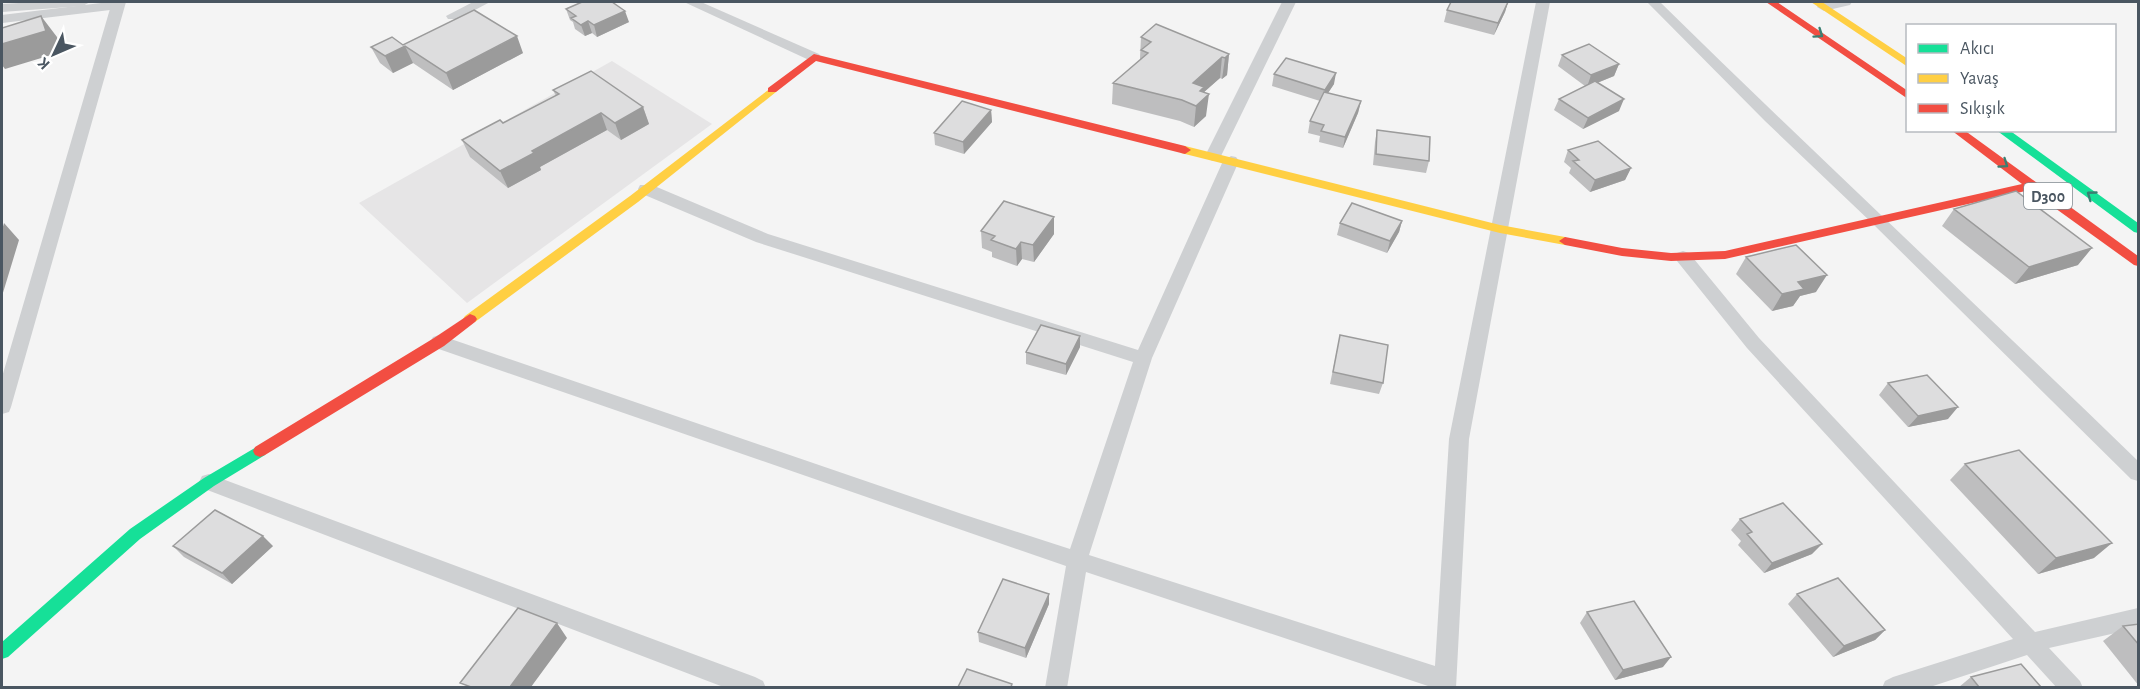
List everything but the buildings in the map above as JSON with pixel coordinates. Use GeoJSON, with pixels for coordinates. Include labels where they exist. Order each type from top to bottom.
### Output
{"type":"FeatureCollection","features":[{"type":"Feature","properties":{"kind":"main road"},"geometry":{"type":"LineString","coordinates":[[1771,2],[1906,95]]}},
{"type":"Feature","properties":{"kind":"main road"},"geometry":{"type":"LineString","coordinates":[[1820,4],[1906,63]]}},
{"type":"Feature","properties":{"kind":"main road"},"geometry":{"type":"LineString","coordinates":[[2,652],[135,534],[209,482],[439,342],[646,189],[814,57],[1500,229],[1622,252],[1683,257],[1725,255],[2033,185]]}},
{"type":"Feature","properties":{"kind":"main road","name":"D300"},"geometry":{"type":"LineString","coordinates":[[1959,132],[2139,262]]}},
{"type":"Feature","properties":{"kind":"main road","name":"D300"},"geometry":{"type":"LineString","coordinates":[[2004,132],[2139,229]]}},
{"type":"Feature","properties":{"kind":"street"},"geometry":{"type":"LineString","coordinates":[[2,8],[83,2]]}},
{"type":"Feature","properties":{"kind":"street"},"geometry":{"type":"LineString","coordinates":[[453,16],[483,2]]}},
{"type":"Feature","properties":{"kind":"street"},"geometry":{"type":"LineString","coordinates":[[691,2],[814,57]]}},
{"type":"Feature","properties":{"kind":"street"},"geometry":{"type":"LineString","coordinates":[[1056,687],[1077,560],[1143,358],[1222,158],[1289,2]]}},
{"type":"Feature","properties":{"kind":"street"},"geometry":{"type":"LineString","coordinates":[[439,342],[962,523],[1445,684],[1459,439],[1543,2]]}},
{"type":"Feature","properties":{"kind":"street"},"geometry":{"type":"LineString","coordinates":[[1653,2],[1770,118],[1878,219],[2139,473]]}},
{"type":"Feature","properties":{"kind":"street"},"geometry":{"type":"LineString","coordinates":[[1820,4],[1845,2]]}},
{"type":"Feature","properties":{"kind":"street"},"geometry":{"type":"LineString","coordinates":[[2,407],[118,3]]}},
{"type":"Feature","properties":{"kind":"street"},"geometry":{"type":"LineString","coordinates":[[646,189],[762,238],[1143,358]]}},
{"type":"Feature","properties":{"kind":"street"},"geometry":{"type":"LineString","coordinates":[[1683,257],[1753,343],[2072,687]]}},
{"type":"Feature","properties":{"kind":"street"},"geometry":{"type":"LineString","coordinates":[[209,482],[755,687]]}},
{"type":"Feature","properties":{"kind":"street"},"geometry":{"type":"LineString","coordinates":[[1893,687],[2032,643],[2139,618]]}},
{"type":"Feature","properties":{"kind":"lane"},"geometry":{"type":"LineString","coordinates":[[2,19],[118,3]]}},
{"type":"Feature","properties":{"kind":"shaded area"},"geometry":{"type":"Polygon","coordinates":[[[612,61],[712,124],[467,303],[359,203],[612,61]]]}},
{"type":"Feature","properties":{"kind":"traffic: fast"},"geometry":{"type":"LineString","coordinates":[[2004,132],[2138,229]]}},
{"type":"Feature","properties":{"kind":"traffic: fast"},"geometry":{"type":"LineString","coordinates":[[2,652],[135,534],[209,482],[260,451]]}},
{"type":"Feature","properties":{"kind":"traffic: slow"},"geometry":{"type":"LineString","coordinates":[[1816,2],[1906,63]]}},
{"type":"Feature","properties":{"kind":"traffic: slow"},"geometry":{"type":"LineString","coordinates":[[470,319],[634,199],[772,90]]}},
{"type":"Feature","properties":{"kind":"traffic: slow"},"geometry":{"type":"LineString","coordinates":[[1185,150],[1500,229],[1565,241]]}},
{"type":"Feature","properties":{"kind":"traffic: jam"},"geometry":{"type":"LineString","coordinates":[[1771,2],[1906,95]]}},
{"type":"Feature","properties":{"kind":"traffic: jam"},"geometry":{"type":"LineString","coordinates":[[772,90],[814,57],[1185,150]]}},
{"type":"Feature","properties":{"kind":"traffic: jam"},"geometry":{"type":"LineString","coordinates":[[1959,132],[2138,262]]}},
{"type":"Feature","properties":{"kind":"traffic: jam"},"geometry":{"type":"LineString","coordinates":[[1565,241],[1622,252],[1671,257],[1725,255],[2033,185]]}},
{"type":"Feature","properties":{"kind":"traffic: jam"},"geometry":{"type":"LineString","coordinates":[[260,451],[439,342],[470,319]]}}]}
